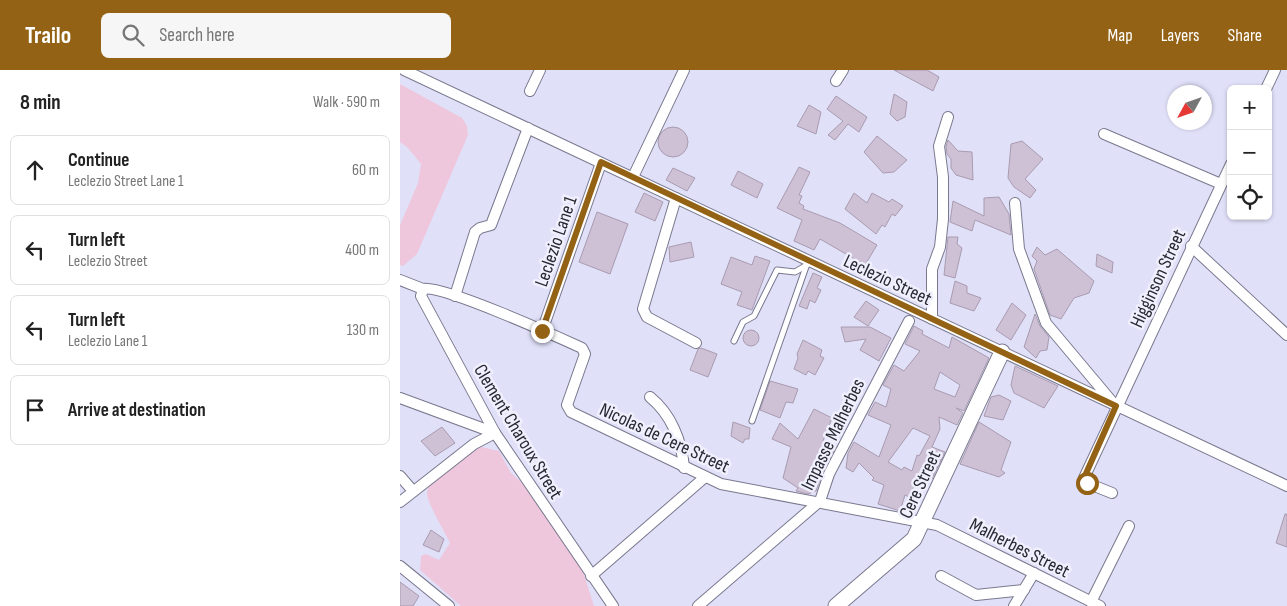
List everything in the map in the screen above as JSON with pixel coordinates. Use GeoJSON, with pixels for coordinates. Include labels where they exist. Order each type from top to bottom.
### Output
{"type":"FeatureCollection","features":[{"type":"Feature","properties":{"kind":"street","name":"Leclezio Street"},"geometry":{"type":"LineString","coordinates":[[404,70],[808,262],[1287,486]]}},
{"type":"Feature","properties":{"kind":"street"},"geometry":{"type":"LineString","coordinates":[[530,91],[540,70]]}},
{"type":"Feature","properties":{"kind":"street"},"geometry":{"type":"LineString","coordinates":[[633,178],[684,70]]}},
{"type":"Feature","properties":{"kind":"street"},"geometry":{"type":"LineString","coordinates":[[836,81],[843,70]]}},
{"type":"Feature","properties":{"kind":"street"},"geometry":{"type":"LineString","coordinates":[[1268,85],[1275,70]]}},
{"type":"Feature","properties":{"kind":"street"},"geometry":{"type":"LineString","coordinates":[[932,319],[932,269],[940,247],[943,219],[943,177],[939,146],[948,117]]}},
{"type":"Feature","properties":{"kind":"street"},"geometry":{"type":"LineString","coordinates":[[455,296],[475,232],[480,228],[491,225],[528,128]]}},
{"type":"Feature","properties":{"kind":"street"},"geometry":{"type":"LineString","coordinates":[[1104,134],[1221,184]]}},
{"type":"Feature","properties":{"kind":"street","name":"Leclezio Lane 1"},"geometry":{"type":"LineString","coordinates":[[542,331],[601,162]]}},
{"type":"Feature","properties":{"kind":"street","name":"Higginson Street"},"geometry":{"type":"LineString","coordinates":[[1112,493],[1087,483],[1084,478],[1227,172]]}},
{"type":"Feature","properties":{"kind":"street"},"geometry":{"type":"LineString","coordinates":[[676,198],[643,309],[648,317],[696,343]]}},
{"type":"Feature","properties":{"kind":"street"},"geometry":{"type":"LineString","coordinates":[[1015,203],[1019,249],[1046,323],[1116,406]]}},
{"type":"Feature","properties":{"kind":"street"},"geometry":{"type":"LineString","coordinates":[[1192,246],[1287,335]]}},
{"type":"Feature","properties":{"kind":"street"},"geometry":{"type":"LineString","coordinates":[[400,280],[423,289],[429,288],[455,296],[542,331]]}},
{"type":"Feature","properties":{"kind":"street","name":"Clement Charoux Street"},"geometry":{"type":"LineString","coordinates":[[423,289],[421,296],[495,433],[613,606]]}},
{"type":"Feature","properties":{"kind":"street","name":"Impasse Malherbes"},"geometry":{"type":"LineString","coordinates":[[698,606],[820,501],[829,474],[909,321]]}},
{"type":"Feature","properties":{"kind":"street","name":"Nicolas de Cere Street"},"geometry":{"type":"LineString","coordinates":[[542,331],[582,348],[585,354],[567,405],[571,412],[704,478],[734,488],[820,501],[923,523]]}},
{"type":"Feature","properties":{"kind":"street","name":"Cere Street"},"geometry":{"type":"LineString","coordinates":[[836,606],[895,558],[914,539],[1002,352]]}},
{"type":"Feature","properties":{"kind":"street"},"geometry":{"type":"LineString","coordinates":[[650,397],[668,417],[682,448],[684,468]]}},
{"type":"Feature","properties":{"kind":"street"},"geometry":{"type":"LineString","coordinates":[[400,398],[495,433]]}},
{"type":"Feature","properties":{"kind":"street"},"geometry":{"type":"LineString","coordinates":[[400,502],[474,444],[495,433]]}},
{"type":"Feature","properties":{"kind":"street"},"geometry":{"type":"LineString","coordinates":[[400,476],[413,491]]}},
{"type":"Feature","properties":{"kind":"street"},"geometry":{"type":"LineString","coordinates":[[591,576],[704,478]]}},
{"type":"Feature","properties":{"kind":"street","name":"Malherbes Street"},"geometry":{"type":"LineString","coordinates":[[923,523],[937,525],[1095,604]]}},
{"type":"Feature","properties":{"kind":"street"},"geometry":{"type":"LineString","coordinates":[[1095,604],[1128,526]]}},
{"type":"Feature","properties":{"kind":"street"},"geometry":{"type":"LineString","coordinates":[[400,566],[449,606]]}},
{"type":"Feature","properties":{"kind":"street"},"geometry":{"type":"LineString","coordinates":[[1014,606],[1034,573]]}},
{"type":"Feature","properties":{"kind":"street"},"geometry":{"type":"LineString","coordinates":[[941,576],[976,595],[1024,590]]}},
{"type":"Feature","properties":{"kind":"lane"},"geometry":{"type":"LineString","coordinates":[[734,341],[743,322],[754,316],[777,270],[795,272],[808,262]]}},
{"type":"Feature","properties":{"kind":"lane"},"geometry":{"type":"LineString","coordinates":[[752,421],[808,262]]}},
{"type":"Feature","properties":{"kind":"shaded area"},"geometry":{"type":"Polygon","coordinates":[[[400,84],[462,118],[467,126],[468,135],[417,254],[403,266],[400,265],[400,225],[418,183],[421,164],[408,148],[400,142],[400,84]]]}},
{"type":"Feature","properties":{"kind":"shaded area"},"geometry":{"type":"Polygon","coordinates":[[[481,447],[499,451],[511,473],[522,483],[536,489],[581,565],[594,606],[461,606],[420,570],[421,556],[426,554],[439,560],[450,543],[431,505],[427,494],[428,488],[448,466],[481,447]]]}},
{"type":"Feature","properties":{"kind":"building"},"geometry":{"type":"Polygon","coordinates":[[[894,70],[927,70],[939,77],[933,91],[894,70]]]}},
{"type":"Feature","properties":{"kind":"building"},"geometry":{"type":"Polygon","coordinates":[[[894,94],[907,102],[905,117],[897,121],[890,114],[894,94]]]}},
{"type":"Feature","properties":{"kind":"building"},"geometry":{"type":"Polygon","coordinates":[[[836,96],[867,117],[859,132],[848,124],[835,140],[828,135],[843,121],[827,109],[836,96]]]}},
{"type":"Feature","properties":{"kind":"building"},"geometry":{"type":"Polygon","coordinates":[[[809,105],[821,112],[816,134],[797,126],[809,105]]]}},
{"type":"Feature","properties":{"kind":"building"},"geometry":{"type":"Polygon","coordinates":[[[673,127],[684,131],[688,142],[684,153],[673,157],[662,153],[658,142],[662,131],[673,127]]]}},
{"type":"Feature","properties":{"kind":"building"},"geometry":{"type":"Polygon","coordinates":[[[877,136],[907,160],[894,172],[883,173],[864,152],[877,136]]]}},
{"type":"Feature","properties":{"kind":"building"},"geometry":{"type":"Polygon","coordinates":[[[948,140],[958,151],[972,152],[973,180],[956,175],[951,168],[951,159],[947,154],[946,147],[948,140]]]}},
{"type":"Feature","properties":{"kind":"building"},"geometry":{"type":"Polygon","coordinates":[[[1022,141],[1043,159],[1025,179],[1036,190],[1030,198],[1014,187],[1008,178],[1011,144],[1022,141]]]}},
{"type":"Feature","properties":{"kind":"building"},"geometry":{"type":"Polygon","coordinates":[[[799,167],[810,172],[799,195],[802,196],[799,203],[804,206],[803,209],[840,223],[877,245],[865,265],[820,239],[814,250],[794,241],[802,220],[777,208],[799,167]]]}},
{"type":"Feature","properties":{"kind":"building"},"geometry":{"type":"Polygon","coordinates":[[[673,168],[695,178],[687,191],[666,180],[673,168]]]}},
{"type":"Feature","properties":{"kind":"building"},"geometry":{"type":"Polygon","coordinates":[[[738,171],[763,184],[757,198],[731,185],[738,171]]]}},
{"type":"Feature","properties":{"kind":"building"},"geometry":{"type":"Polygon","coordinates":[[[644,193],[663,202],[655,221],[635,212],[644,193]]]}},
{"type":"Feature","properties":{"kind":"building"},"geometry":{"type":"Polygon","coordinates":[[[854,193],[867,203],[872,193],[889,202],[892,199],[903,206],[895,216],[892,214],[885,227],[882,225],[876,234],[845,209],[854,193]]]}},
{"type":"Feature","properties":{"kind":"building"},"geometry":{"type":"Polygon","coordinates":[[[999,197],[1009,214],[1011,235],[975,220],[972,231],[950,222],[953,201],[984,216],[984,198],[999,197]]]}},
{"type":"Feature","properties":{"kind":"building"},"geometry":{"type":"Polygon","coordinates":[[[597,212],[628,224],[610,274],[579,262],[597,212]]]}},
{"type":"Feature","properties":{"kind":"building"},"geometry":{"type":"Polygon","coordinates":[[[948,237],[958,237],[957,244],[962,248],[955,278],[944,275],[948,237]]]}},
{"type":"Feature","properties":{"kind":"building"},"geometry":{"type":"Polygon","coordinates":[[[691,242],[694,257],[670,262],[669,247],[691,242]]]}},
{"type":"Feature","properties":{"kind":"building"},"geometry":{"type":"Polygon","coordinates":[[[1037,247],[1045,255],[1057,249],[1094,281],[1089,293],[1074,298],[1061,319],[1050,315],[1034,269],[1037,261],[1032,256],[1037,247]]]}},
{"type":"Feature","properties":{"kind":"building"},"geometry":{"type":"Polygon","coordinates":[[[1097,254],[1113,262],[1112,273],[1096,266],[1097,254]]]}},
{"type":"Feature","properties":{"kind":"building"},"geometry":{"type":"Polygon","coordinates":[[[755,256],[770,261],[752,310],[737,305],[742,292],[721,284],[731,257],[752,265],[755,256]]]}},
{"type":"Feature","properties":{"kind":"building"},"geometry":{"type":"Polygon","coordinates":[[[813,273],[822,277],[817,288],[821,290],[815,303],[810,300],[807,309],[799,306],[813,273]]]}},
{"type":"Feature","properties":{"kind":"building"},"geometry":{"type":"Polygon","coordinates":[[[955,281],[967,286],[967,293],[981,298],[974,311],[950,303],[955,281]]]}},
{"type":"Feature","properties":{"kind":"building"},"geometry":{"type":"Polygon","coordinates":[[[866,301],[879,310],[868,326],[854,317],[866,301]]]}},
{"type":"Feature","properties":{"kind":"building"},"geometry":{"type":"Polygon","coordinates":[[[1012,303],[1026,315],[1011,340],[996,330],[1012,303]]]}},
{"type":"Feature","properties":{"kind":"building"},"geometry":{"type":"Polygon","coordinates":[[[1035,314],[1040,326],[1049,337],[1047,350],[1040,351],[1036,358],[1024,347],[1035,314]]]}},
{"type":"Feature","properties":{"kind":"building"},"geometry":{"type":"Polygon","coordinates":[[[914,326],[923,331],[922,334],[949,348],[952,337],[989,358],[964,411],[956,408],[963,413],[957,425],[939,417],[940,429],[932,447],[945,452],[932,479],[921,472],[909,497],[905,495],[900,511],[878,504],[884,485],[872,480],[874,478],[859,463],[853,472],[846,468],[848,453],[854,442],[879,457],[891,425],[868,415],[875,402],[886,407],[891,389],[883,385],[894,365],[904,371],[920,351],[905,344],[914,326]],[[940,372],[934,389],[955,397],[960,385],[940,372]],[[913,428],[888,462],[902,470],[904,467],[912,471],[917,455],[919,456],[930,436],[913,428]]]}},
{"type":"Feature","properties":{"kind":"building"},"geometry":{"type":"Polygon","coordinates":[[[841,327],[870,327],[891,338],[879,361],[860,350],[866,339],[845,342],[841,327]]]}},
{"type":"Feature","properties":{"kind":"building"},"geometry":{"type":"Polygon","coordinates":[[[751,330],[759,338],[751,346],[743,338],[751,330]]]}},
{"type":"Feature","properties":{"kind":"building"},"geometry":{"type":"Polygon","coordinates":[[[803,340],[822,350],[820,356],[824,358],[815,375],[808,371],[806,375],[794,369],[798,358],[797,354],[803,340]]]}},
{"type":"Feature","properties":{"kind":"building"},"geometry":{"type":"Polygon","coordinates":[[[701,348],[717,354],[708,377],[690,370],[698,349],[701,348]]]}},
{"type":"Feature","properties":{"kind":"building"},"geometry":{"type":"Polygon","coordinates":[[[1015,366],[1058,386],[1044,408],[1014,393],[1011,385],[1015,366]]]}},
{"type":"Feature","properties":{"kind":"building"},"geometry":{"type":"Polygon","coordinates":[[[770,381],[798,389],[793,403],[786,402],[780,418],[760,410],[770,381]]]}},
{"type":"Feature","properties":{"kind":"building"},"geometry":{"type":"Polygon","coordinates":[[[999,395],[1011,401],[1003,420],[984,416],[991,397],[999,395]]]}},
{"type":"Feature","properties":{"kind":"building"},"geometry":{"type":"Polygon","coordinates":[[[814,409],[832,418],[823,441],[836,447],[823,471],[816,491],[808,494],[796,491],[798,488],[783,478],[791,447],[772,439],[780,423],[798,439],[814,409]]]}},
{"type":"Feature","properties":{"kind":"building"},"geometry":{"type":"Polygon","coordinates":[[[733,422],[750,428],[749,439],[745,439],[743,443],[731,436],[733,422]]]}},
{"type":"Feature","properties":{"kind":"building"},"geometry":{"type":"Polygon","coordinates":[[[979,422],[1011,442],[1001,470],[1005,473],[999,477],[960,464],[979,422]]]}},
{"type":"Feature","properties":{"kind":"building"},"geometry":{"type":"Polygon","coordinates":[[[442,427],[455,443],[435,456],[421,441],[442,427]]]}},
{"type":"Feature","properties":{"kind":"building"},"geometry":{"type":"Polygon","coordinates":[[[1285,514],[1287,514],[1287,547],[1276,543],[1285,514]]]}},
{"type":"Feature","properties":{"kind":"building"},"geometry":{"type":"Polygon","coordinates":[[[431,530],[444,539],[439,552],[423,545],[431,530]]]}},
{"type":"Feature","properties":{"kind":"building"},"geometry":{"type":"Polygon","coordinates":[[[400,582],[419,596],[413,606],[400,606],[400,582]]]}},
{"type":"Feature","properties":{"kind":"route"},"geometry":{"type":"LineString","coordinates":[[542,331],[601,162],[1116,406],[1084,478],[1084,481],[1087,483]]}}]}
